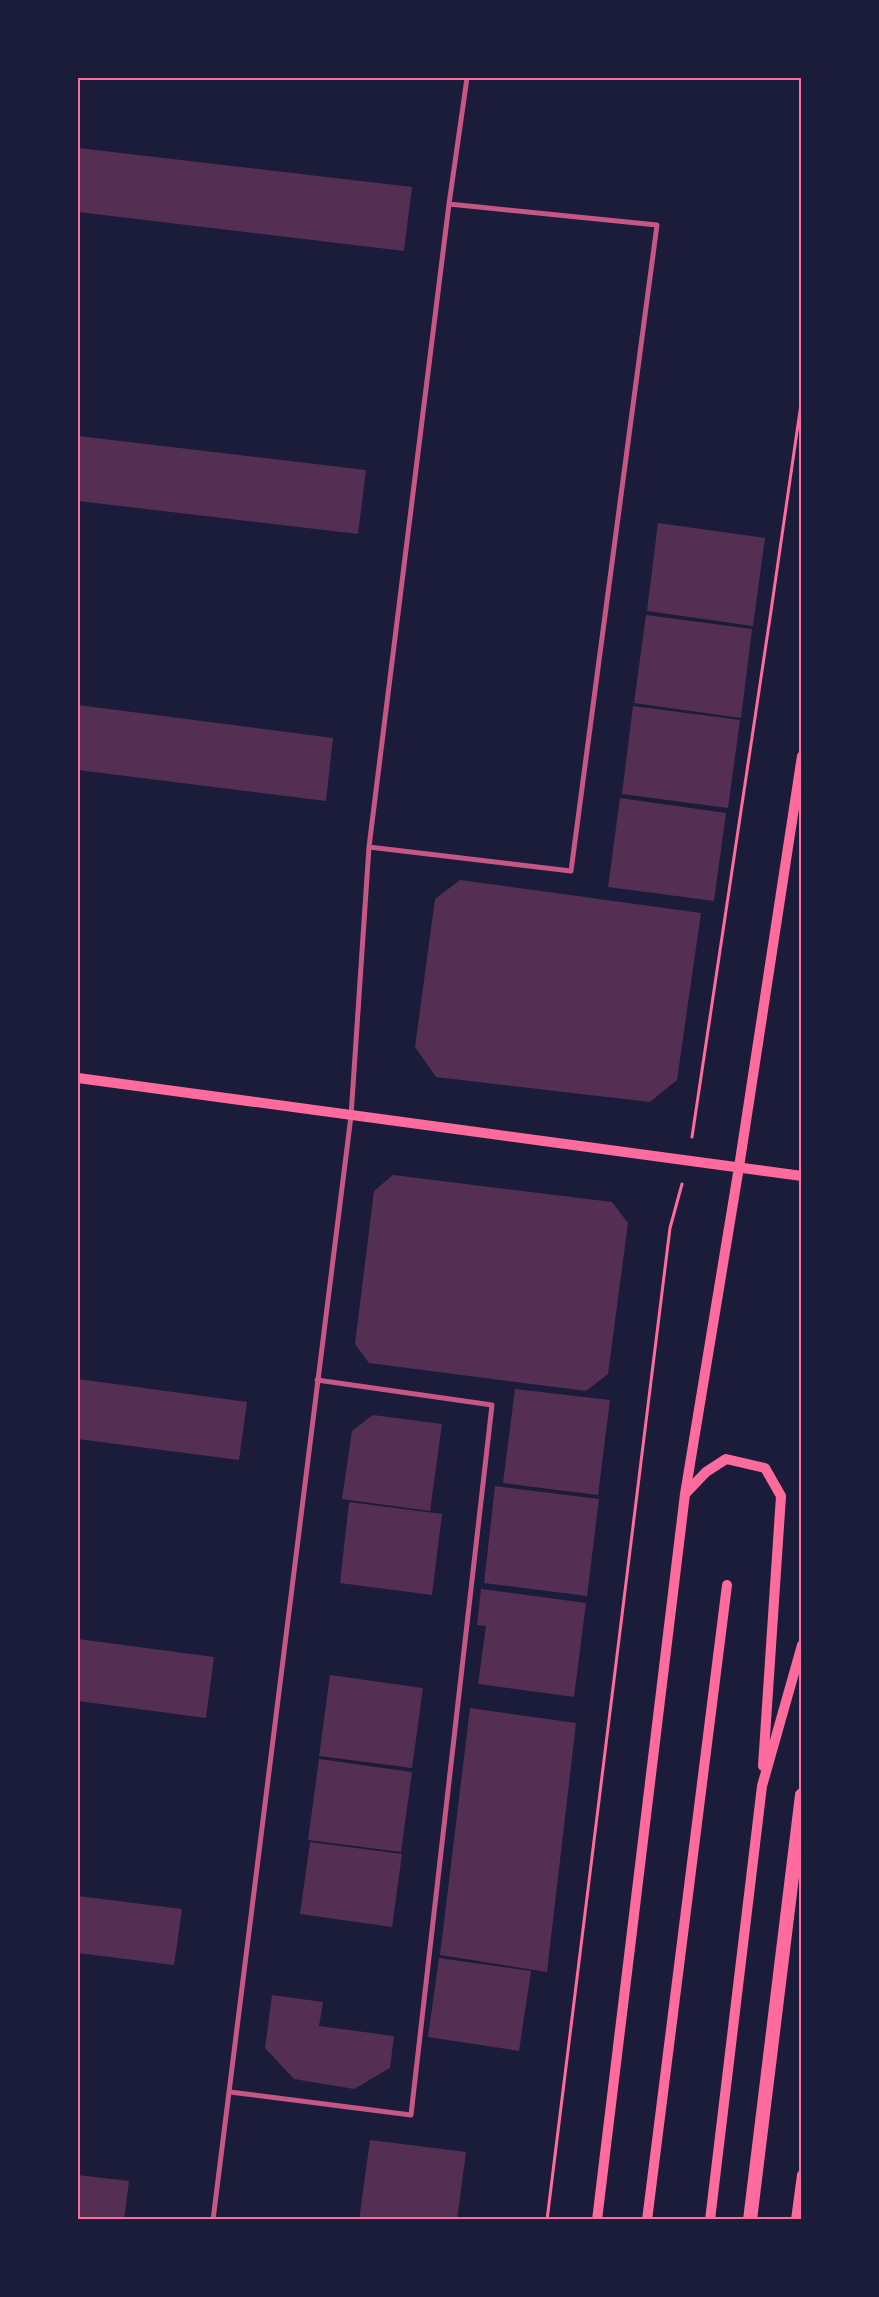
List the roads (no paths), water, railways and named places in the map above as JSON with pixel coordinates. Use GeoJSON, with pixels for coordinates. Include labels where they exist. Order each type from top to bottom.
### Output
{"type":"FeatureCollection","features":[{"type":"Feature","properties":{"kind":"highway"},"geometry":{"type":"LineString","coordinates":[[750,2220],[802,1796]]}},
{"type":"Feature","properties":{"kind":"main road"},"geometry":{"type":"LineString","coordinates":[[597,2220],[685,1494],[739,1167],[802,756]]}},
{"type":"Feature","properties":{"kind":"main road"},"geometry":{"type":"LineString","coordinates":[[78,1078],[802,1176]]}},
{"type":"Feature","properties":{"kind":"main road"},"geometry":{"type":"LineString","coordinates":[[685,1494],[706,1472],[726,1459],[765,1468],[781,1496],[762,1786],[710,2220]]}},
{"type":"Feature","properties":{"kind":"main road"},"geometry":{"type":"LineString","coordinates":[[647,2220],[727,1585]]}},
{"type":"Feature","properties":{"kind":"main road"},"geometry":{"type":"LineString","coordinates":[[762,1786],[802,1645]]}},
{"type":"Feature","properties":{"kind":"main road"},"geometry":{"type":"LineString","coordinates":[[796,2220],[802,2175]]}},
{"type":"Feature","properties":{"kind":"street"},"geometry":{"type":"LineString","coordinates":[[213,2220],[351,1116],[369,847],[449,204],[467,78]]}},
{"type":"Feature","properties":{"kind":"street"},"geometry":{"type":"LineString","coordinates":[[369,847],[571,871],[657,225],[449,204]]}},
{"type":"Feature","properties":{"kind":"street"},"geometry":{"type":"LineString","coordinates":[[230,2092],[411,2115],[492,1405],[318,1380]]}}]}
